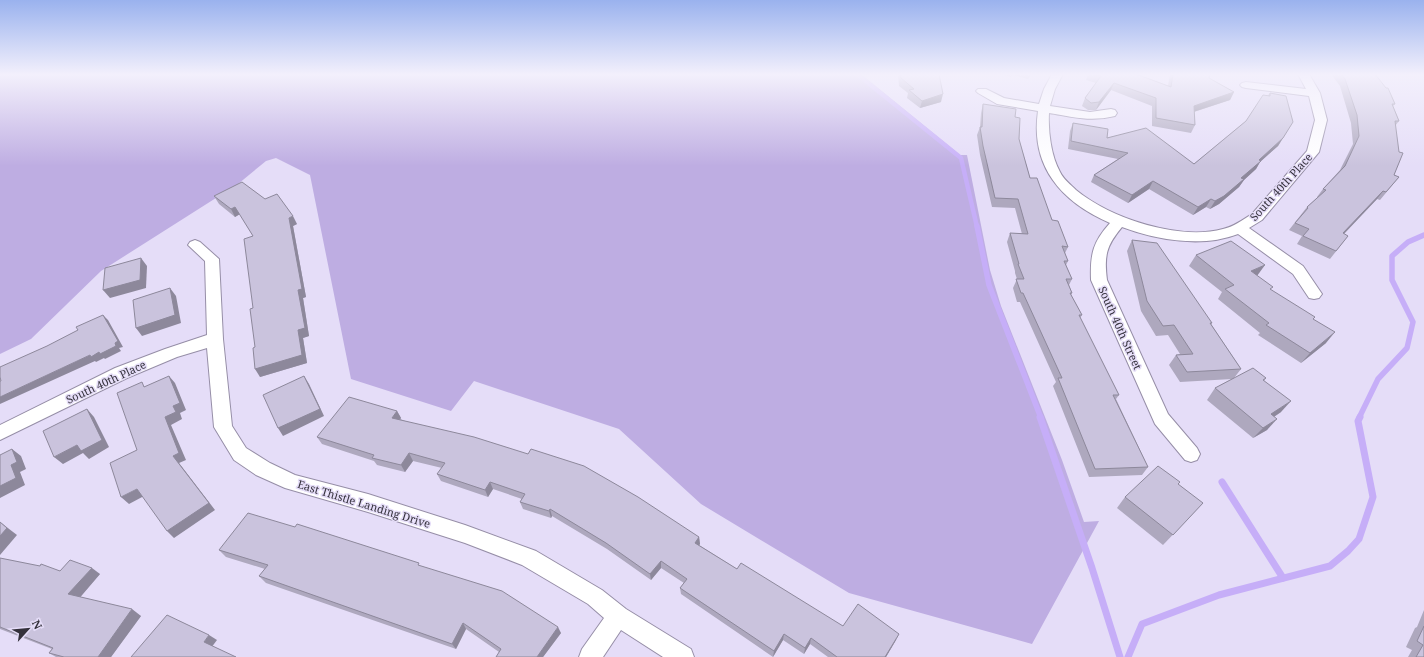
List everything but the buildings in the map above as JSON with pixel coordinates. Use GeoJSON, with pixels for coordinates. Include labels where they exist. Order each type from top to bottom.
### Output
{"type":"FeatureCollection","features":[{"type":"Feature","properties":{"kind":"street"},"geometry":{"type":"LineString","coordinates":[[1022,105],[1090,116],[1111,113]]}},
{"type":"Feature","properties":{"kind":"street"},"geometry":{"type":"LineString","coordinates":[[1046,105],[1043,118],[1047,155],[1055,176],[1076,197],[1101,214],[1119,221]]}},
{"type":"Feature","properties":{"kind":"street","name":"South 40th Place"},"geometry":{"type":"LineString","coordinates":[[1119,221],[1136,228],[1188,235],[1219,235],[1239,228],[1257,217],[1313,152],[1321,120],[1317,105]]}},
{"type":"Feature","properties":{"kind":"street","name":"South 40th Street"},"geometry":{"type":"LineString","coordinates":[[1119,221],[1103,240],[1097,260],[1099,280],[1161,419],[1191,454]]}},
{"type":"Feature","properties":{"kind":"street","name":"South 40th Place"},"geometry":{"type":"LineString","coordinates":[[1239,228],[1298,270],[1314,294]]}},
{"type":"Feature","properties":{"kind":"street","name":"East Thistle Landing Drive"},"geometry":{"type":"LineString","coordinates":[[195,245],[212,258],[215,339],[223,427],[240,454],[263,469],[292,482],[368,503],[529,558],[595,597],[618,616],[683,657]]}},
{"type":"Feature","properties":{"kind":"street","name":"South 40th Place"},"geometry":{"type":"LineString","coordinates":[[0,433],[121,374],[171,353],[215,339]]}},
{"type":"Feature","properties":{"kind":"street"},"geometry":{"type":"LineString","coordinates":[[590,657],[618,616]]}},
{"type":"Feature","properties":{"kind":"shaded area"},"geometry":{"type":"Polygon","coordinates":[[[0,105],[898,105],[960,155],[967,155],[990,270],[1001,306],[1062,460],[1084,522],[1099,521],[1032,644],[849,593],[701,504],[619,429],[474,381],[451,411],[351,379],[310,175],[276,158],[266,161],[238,184],[101,271],[31,339],[0,354],[0,105]]]}},
{"type":"Feature","properties":{"kind":"waterway"},"geometry":{"type":"LineString","coordinates":[[895,105],[961,158],[977,227]]}},
{"type":"Feature","properties":{"kind":"waterway"},"geometry":{"type":"LineString","coordinates":[[977,226],[989,285],[1041,418]]}},
{"type":"Feature","properties":{"kind":"waterway"},"geometry":{"type":"LineString","coordinates":[[1359,418],[1378,379],[1407,348],[1413,322],[1392,280],[1392,256],[1408,242],[1424,235]]}},
{"type":"Feature","properties":{"kind":"waterway"},"geometry":{"type":"LineString","coordinates":[[1040,417],[1092,568],[1120,657]]}},
{"type":"Feature","properties":{"kind":"waterway"},"geometry":{"type":"LineString","coordinates":[[1128,657],[1142,624],[1219,595],[1330,566],[1348,551],[1359,539],[1373,497],[1358,421],[1360,417]]}},
{"type":"Feature","properties":{"kind":"waterway"},"geometry":{"type":"LineString","coordinates":[[1222,482],[1283,578]]}}]}
